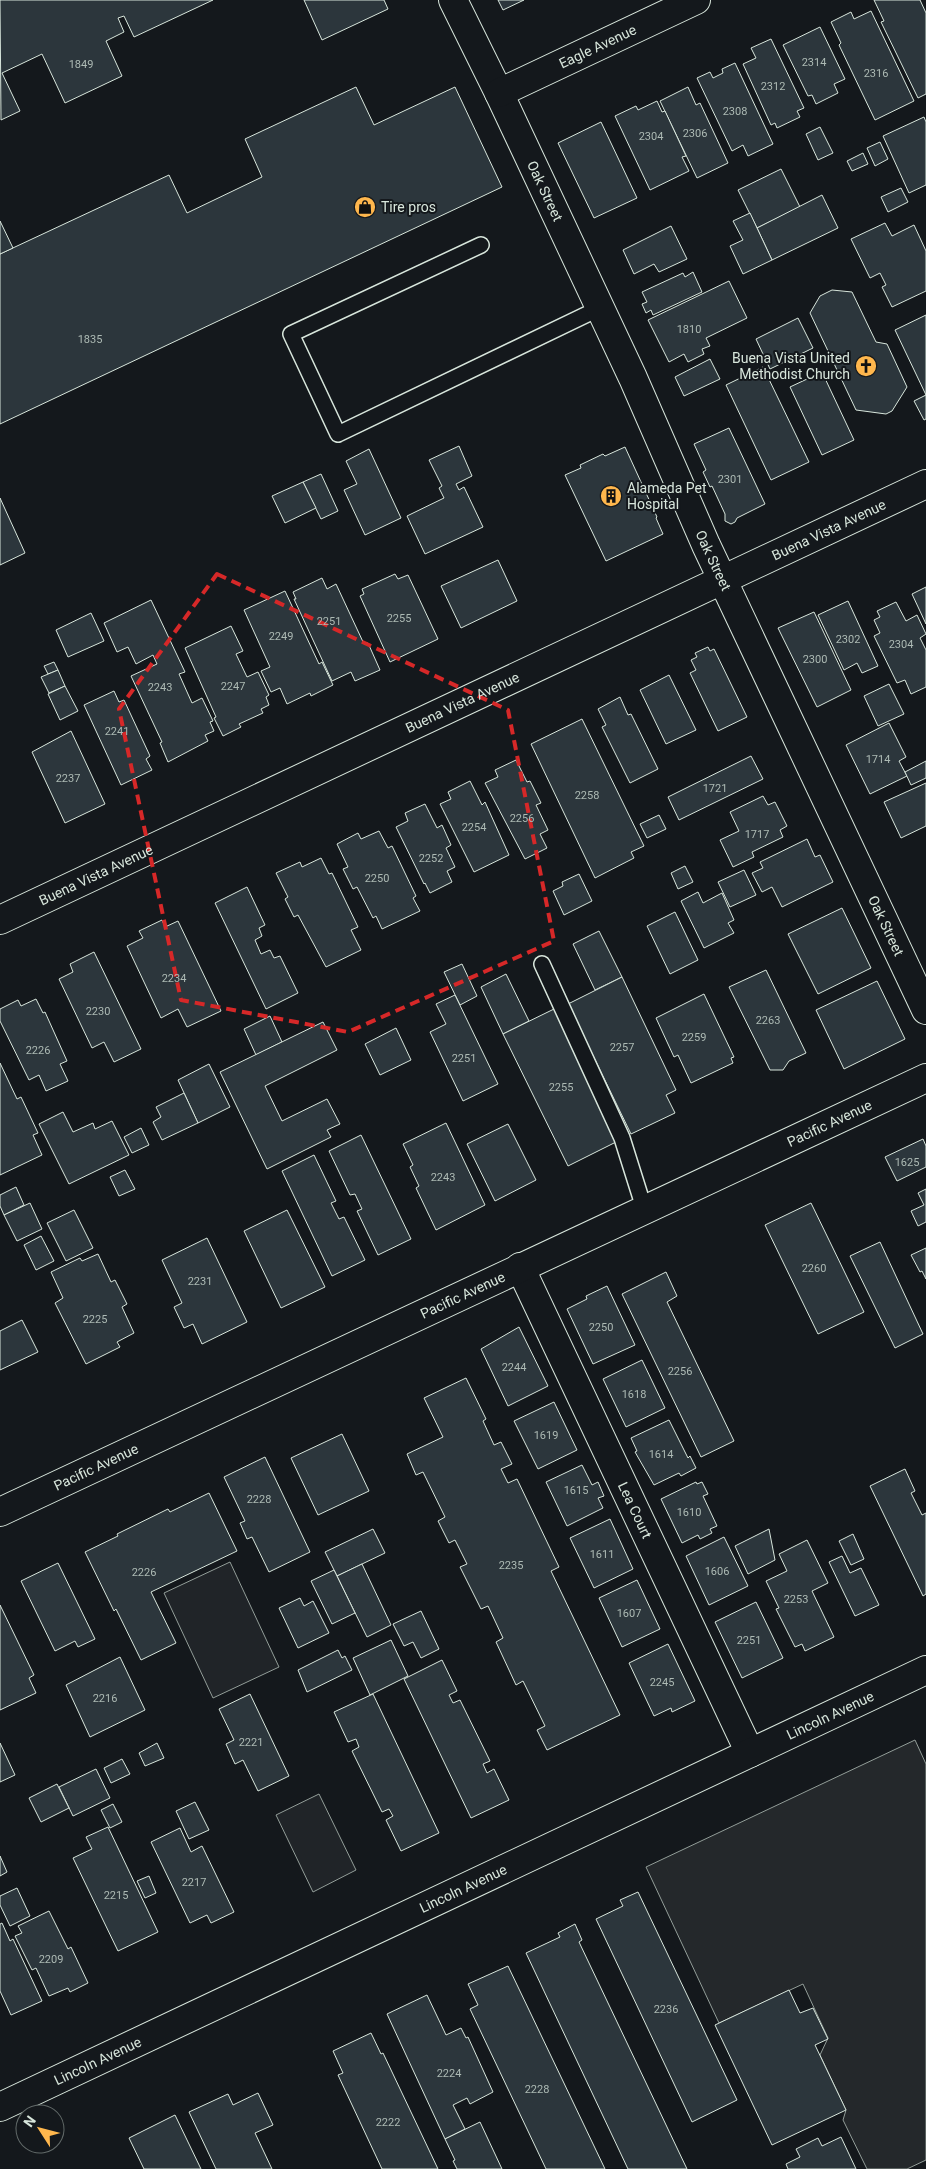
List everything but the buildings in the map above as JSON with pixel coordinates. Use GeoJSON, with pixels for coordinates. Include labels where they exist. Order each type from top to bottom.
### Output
{"type":"FeatureCollection","features":[{"type":"Feature","properties":{"kind":"street","name":"Oak Street"},"geometry":{"type":"LineString","coordinates":[[453,0],[600,308],[723,580],[926,1010]]}},
{"type":"Feature","properties":{"kind":"street","name":"Eagle Avenue"},"geometry":{"type":"LineString","coordinates":[[499,93],[696,0]]}},
{"type":"Feature","properties":{"kind":"street","name":"Buena Vista Avenue"},"geometry":{"type":"LineString","coordinates":[[0,920],[926,484]]}},
{"type":"Feature","properties":{"kind":"street","name":"Pacific Avenue"},"geometry":{"type":"LineString","coordinates":[[0,1512],[644,1208],[926,1078]]}},
{"type":"Feature","properties":{"kind":"street","name":"Lea Court"},"geometry":{"type":"LineString","coordinates":[[520,1267],[750,1754]]}},
{"type":"Feature","properties":{"kind":"street","name":"Lincoln Avenue"},"geometry":{"type":"LineString","coordinates":[[0,2107],[926,1670]]}},
{"type":"Feature","properties":{"kind":"lane"},"geometry":{"type":"LineString","coordinates":[[481,245],[291,334],[338,434],[600,308]]}},
{"type":"Feature","properties":{"kind":"lane"},"geometry":{"type":"LineString","coordinates":[[542,964],[622,1138],[644,1208]]}},
{"type":"Feature","properties":{"kind":"highlighted area"},"geometry":{"type":"Polygon","coordinates":[[[217,574],[508,710],[554,941],[348,1032],[181,1000],[119,709],[217,574]]]}},
{"type":"Feature","properties":{"kind":"shaded area"},"geometry":{"type":"Polygon","coordinates":[[[230,1562],[279,1667],[213,1698],[164,1593],[230,1562]]]}},
{"type":"Feature","properties":{"kind":"shaded area"},"geometry":{"type":"Polygon","coordinates":[[[915,1740],[926,1764],[926,2160],[907,2169],[867,2169],[843,2120],[846,2110],[820,2055],[828,2038],[803,1984],[719,2023],[646,1867],[915,1740]]]}},
{"type":"Feature","properties":{"kind":"shaded area"},"geometry":{"type":"Polygon","coordinates":[[[319,1794],[356,1870],[313,1892],[276,1815],[319,1794]]]}},
{"type":"Feature","properties":{"kind":"place","name":"Tire pros"},"geometry":{"type":"Point","coordinates":[365,207]}},
{"type":"Feature","properties":{"kind":"place","name":"Buena Vista United Methodist Church"},"geometry":{"type":"Point","coordinates":[866,366]}},
{"type":"Feature","properties":{"kind":"place","name":"Alameda Pet Hospital"},"geometry":{"type":"Point","coordinates":[611,496]}}]}
